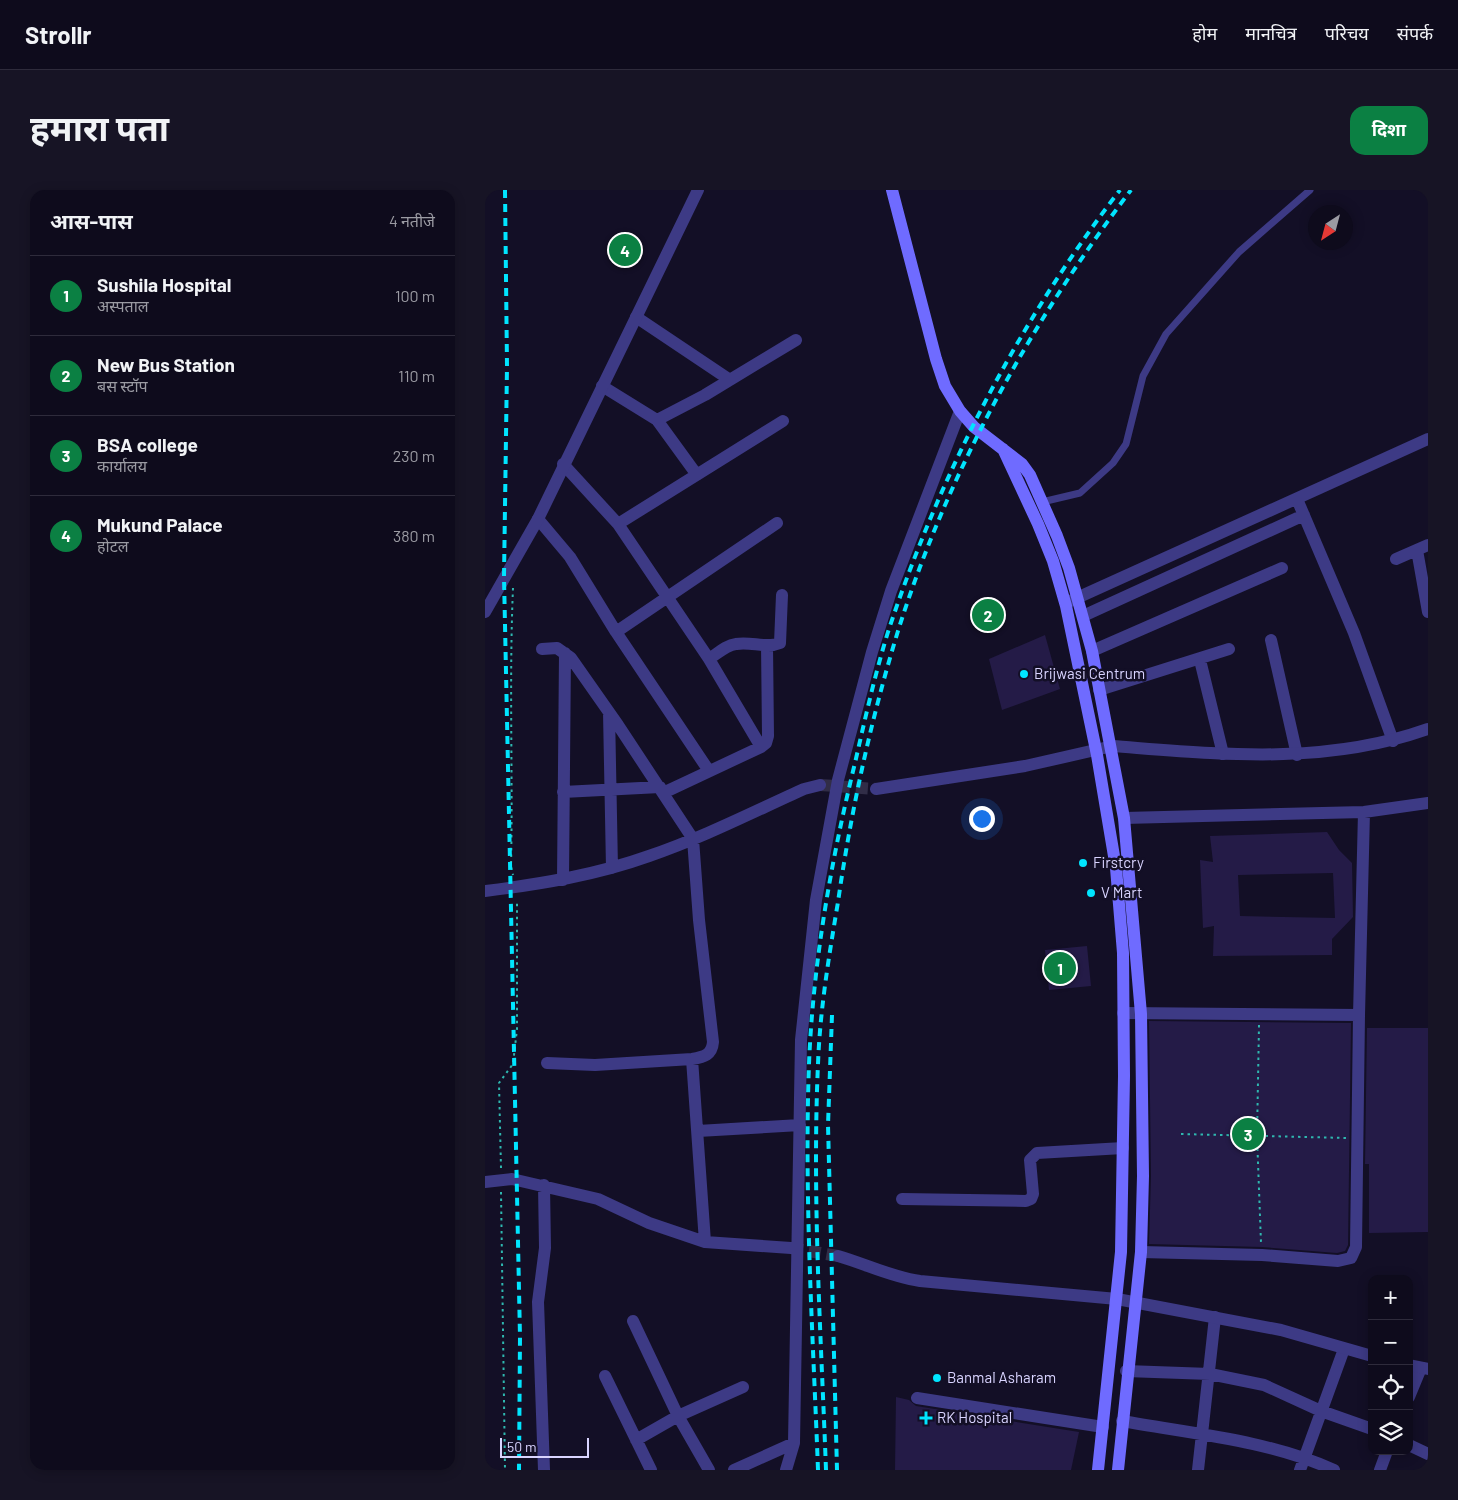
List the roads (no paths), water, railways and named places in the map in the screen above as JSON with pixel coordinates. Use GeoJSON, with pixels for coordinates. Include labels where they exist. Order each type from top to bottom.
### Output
{"type":"FeatureCollection","features":[{"type":"Feature","properties":{"kind":"main road"},"geometry":{"type":"LineString","coordinates":[[893,190],[936,359],[945,386],[960,411],[974,427],[1022,464],[1030,475],[1069,568],[1092,651],[1124,818],[1141,1014],[1143,1176],[1141,1252],[1126,1371],[1118,1470]]}},
{"type":"Feature","properties":{"kind":"main road"},"geometry":{"type":"LineString","coordinates":[[1002,447],[1038,524],[1053,561],[1065,602],[1096,751],[1116,868],[1123,953],[1121,1252],[1098,1470]]}},
{"type":"Feature","properties":{"kind":"street"},"geometry":{"type":"LineString","coordinates":[[487,602],[514,561],[538,519],[563,464],[698,190]]}},
{"type":"Feature","properties":{"kind":"street"},"geometry":{"type":"LineString","coordinates":[[636,317],[730,380]]}},
{"type":"Feature","properties":{"kind":"street"},"geometry":{"type":"LineString","coordinates":[[657,420],[730,380],[795,340]]}},
{"type":"Feature","properties":{"kind":"street"},"geometry":{"type":"LineString","coordinates":[[602,386],[657,420],[697,475]]}},
{"type":"Feature","properties":{"kind":"street"},"geometry":{"type":"LineString","coordinates":[[786,1470],[794,1443],[801,1040],[816,900],[848,736],[891,591],[960,411]]}},
{"type":"Feature","properties":{"kind":"street"},"geometry":{"type":"LineString","coordinates":[[617,524],[783,421]]}},
{"type":"Feature","properties":{"kind":"street"},"geometry":{"type":"LineString","coordinates":[[1065,602],[1078,599],[1428,440]]}},
{"type":"Feature","properties":{"kind":"street"},"geometry":{"type":"LineString","coordinates":[[563,464],[617,524],[709,659],[761,747]]}},
{"type":"Feature","properties":{"kind":"street"},"geometry":{"type":"LineString","coordinates":[[1297,499],[1354,633],[1393,741]]}},
{"type":"Feature","properties":{"kind":"street"},"geometry":{"type":"LineString","coordinates":[[1083,616],[1304,515]]}},
{"type":"Feature","properties":{"kind":"street"},"geometry":{"type":"LineString","coordinates":[[538,519],[570,557],[616,632],[709,771]]}},
{"type":"Feature","properties":{"kind":"street"},"geometry":{"type":"LineString","coordinates":[[616,632],[777,523]]}},
{"type":"Feature","properties":{"kind":"street"},"geometry":{"type":"LineString","coordinates":[[1396,559],[1423,547],[1428,612]]}},
{"type":"Feature","properties":{"kind":"street"},"geometry":{"type":"LineString","coordinates":[[1092,651],[1282,568]]}},
{"type":"Feature","properties":{"kind":"street"},"geometry":{"type":"LineString","coordinates":[[709,659],[728,646],[736,644],[767,645],[780,643],[782,595]]}},
{"type":"Feature","properties":{"kind":"street"},"geometry":{"type":"LineString","coordinates":[[1271,640],[1297,755]]}},
{"type":"Feature","properties":{"kind":"street"},"geometry":{"type":"LineString","coordinates":[[563,792],[661,790],[709,771],[761,747],[766,743],[768,736],[767,645]]}},
{"type":"Feature","properties":{"kind":"street"},"geometry":{"type":"LineString","coordinates":[[542,649],[557,648],[565,653],[609,712],[693,839],[699,920],[713,1042],[710,1053],[704,1057],[693,1059],[595,1065],[547,1062]]}},
{"type":"Feature","properties":{"kind":"street"},"geometry":{"type":"LineString","coordinates":[[1099,690],[1200,660],[1229,649]]}},
{"type":"Feature","properties":{"kind":"street"},"geometry":{"type":"LineString","coordinates":[[563,880],[565,653]]}},
{"type":"Feature","properties":{"kind":"street"},"geometry":{"type":"LineString","coordinates":[[1200,660],[1223,754]]}},
{"type":"Feature","properties":{"kind":"street"},"geometry":{"type":"LineString","coordinates":[[609,712],[612,868]]}},
{"type":"Feature","properties":{"kind":"street"},"geometry":{"type":"LineString","coordinates":[[876,789],[1025,766],[1111,746],[1223,754],[1297,755],[1393,741],[1428,729]]}},
{"type":"Feature","properties":{"kind":"street"},"geometry":{"type":"LineString","coordinates":[[485,891],[563,880],[648,857],[804,789],[820,785]]}},
{"type":"Feature","properties":{"kind":"street"},"geometry":{"type":"LineString","coordinates":[[1124,818],[1364,812],[1428,803]]}},
{"type":"Feature","properties":{"kind":"street"},"geometry":{"type":"LineString","coordinates":[[1141,1252],[1262,1255],[1338,1261],[1351,1258],[1356,1247],[1356,1139],[1364,812]]}},
{"type":"Feature","properties":{"kind":"street"},"geometry":{"type":"LineString","coordinates":[[1123,1014],[1359,1015]]}},
{"type":"Feature","properties":{"kind":"street"},"geometry":{"type":"LineString","coordinates":[[693,1059],[705,1242]]}},
{"type":"Feature","properties":{"kind":"street"},"geometry":{"type":"LineString","coordinates":[[698,1131],[800,1125]]}},
{"type":"Feature","properties":{"kind":"street"},"geometry":{"type":"LineString","coordinates":[[902,1199],[1026,1201],[1031,1199],[1033,1194],[1030,1160],[1037,1152],[1123,1148]]}},
{"type":"Feature","properties":{"kind":"street"},"geometry":{"type":"LineString","coordinates":[[485,1182],[513,1179],[598,1199],[649,1223],[705,1242],[791,1248]]}},
{"type":"Feature","properties":{"kind":"street"},"geometry":{"type":"LineString","coordinates":[[544,1185],[545,1248],[538,1302],[544,1470]]}},
{"type":"Feature","properties":{"kind":"street"},"geometry":{"type":"LineString","coordinates":[[838,1256],[864,1264],[889,1276],[920,1281],[1136,1302],[1281,1330],[1368,1355]]}},
{"type":"Feature","properties":{"kind":"street"},"geometry":{"type":"LineString","coordinates":[[1198,1470],[1215,1317]]}},
{"type":"Feature","properties":{"kind":"street"},"geometry":{"type":"LineString","coordinates":[[633,1321],[678,1416],[709,1470]]}},
{"type":"Feature","properties":{"kind":"street"},"geometry":{"type":"LineString","coordinates":[[1300,1470],[1344,1349]]}},
{"type":"Feature","properties":{"kind":"street"},"geometry":{"type":"LineString","coordinates":[[1413,1386],[1420,1367]]}},
{"type":"Feature","properties":{"kind":"street"},"geometry":{"type":"LineString","coordinates":[[1126,1371],[1209,1374],[1263,1385],[1321,1411],[1368,1428]]}},
{"type":"Feature","properties":{"kind":"street"},"geometry":{"type":"LineString","coordinates":[[605,1376],[651,1470]]}},
{"type":"Feature","properties":{"kind":"street"},"geometry":{"type":"LineString","coordinates":[[636,1440],[678,1416],[743,1387]]}},
{"type":"Feature","properties":{"kind":"street"},"geometry":{"type":"LineString","coordinates":[[917,1398],[1103,1427]]}},
{"type":"Feature","properties":{"kind":"street"},"geometry":{"type":"LineString","coordinates":[[1122,1422],[1252,1442],[1305,1457],[1335,1470]]}},
{"type":"Feature","properties":{"kind":"street"},"geometry":{"type":"LineString","coordinates":[[734,1470],[794,1443]]}},
{"type":"Feature","properties":{"kind":"street"},"geometry":{"type":"LineString","coordinates":[[1413,1447],[1428,1454]]}},
{"type":"Feature","properties":{"kind":"street"},"geometry":{"type":"LineString","coordinates":[[1380,1470],[1386,1455]]}},
{"type":"Feature","properties":{"kind":"lane"},"geometry":{"type":"LineString","coordinates":[[1042,502],[1080,493],[1113,463],[1126,444],[1143,376],[1166,334],[1239,252],[1310,190]]}},
{"type":"Feature","properties":{"kind":"tunnel"},"geometry":{"type":"LineString","coordinates":[[820,785],[876,789]]}},
{"type":"Feature","properties":{"kind":"tunnel"},"geometry":{"type":"LineString","coordinates":[[791,1248],[838,1256]]}},
{"type":"Feature","properties":{"kind":"railway"},"geometry":{"type":"LineString","coordinates":[[505,190],[507,366],[504,577],[520,1337],[519,1470]]}},
{"type":"Feature","properties":{"kind":"railway"},"geometry":{"type":"LineString","coordinates":[[818,1470],[808,1216],[808,1115],[811,1026],[819,950],[831,875],[866,713],[888,632],[909,573],[958,457],[986,401],[1048,292],[1120,190]]}},
{"type":"Feature","properties":{"kind":"railway"},"geometry":{"type":"LineString","coordinates":[[826,1470],[816,1165],[819,1043],[825,983],[843,868],[871,731],[888,664],[918,572],[941,514],[967,457],[1027,345],[1060,292],[1131,190]]}},
{"type":"Feature","properties":{"kind":"railway"},"geometry":{"type":"LineString","coordinates":[[832,1015],[828,1125],[837,1470]]}},
{"type":"Feature","properties":{"kind":"place","name":"Mukund Palace"},"geometry":{"type":"Point","coordinates":[625,250]}},
{"type":"Feature","properties":{"kind":"place","name":"New Bus Station"},"geometry":{"type":"Point","coordinates":[988,615]}},
{"type":"Feature","properties":{"kind":"place","name":"Brijwasi Centrum"},"geometry":{"type":"Point","coordinates":[1024,674]}},
{"type":"Feature","properties":{"kind":"place","name":"Firstcry"},"geometry":{"type":"Point","coordinates":[1083,863]}},
{"type":"Feature","properties":{"kind":"place","name":"V Mart"},"geometry":{"type":"Point","coordinates":[1091,893]}},
{"type":"Feature","properties":{"kind":"place","name":"Sushila Hospital"},"geometry":{"type":"Point","coordinates":[1060,968]}},
{"type":"Feature","properties":{"kind":"place","name":"BSA college"},"geometry":{"type":"Point","coordinates":[1248,1134]}},
{"type":"Feature","properties":{"kind":"place","name":"Banmal Asharam"},"geometry":{"type":"Point","coordinates":[937,1378]}},
{"type":"Feature","properties":{"kind":"place","name":"RK Hospital"},"geometry":{"type":"Point","coordinates":[926,1418]}}]}
